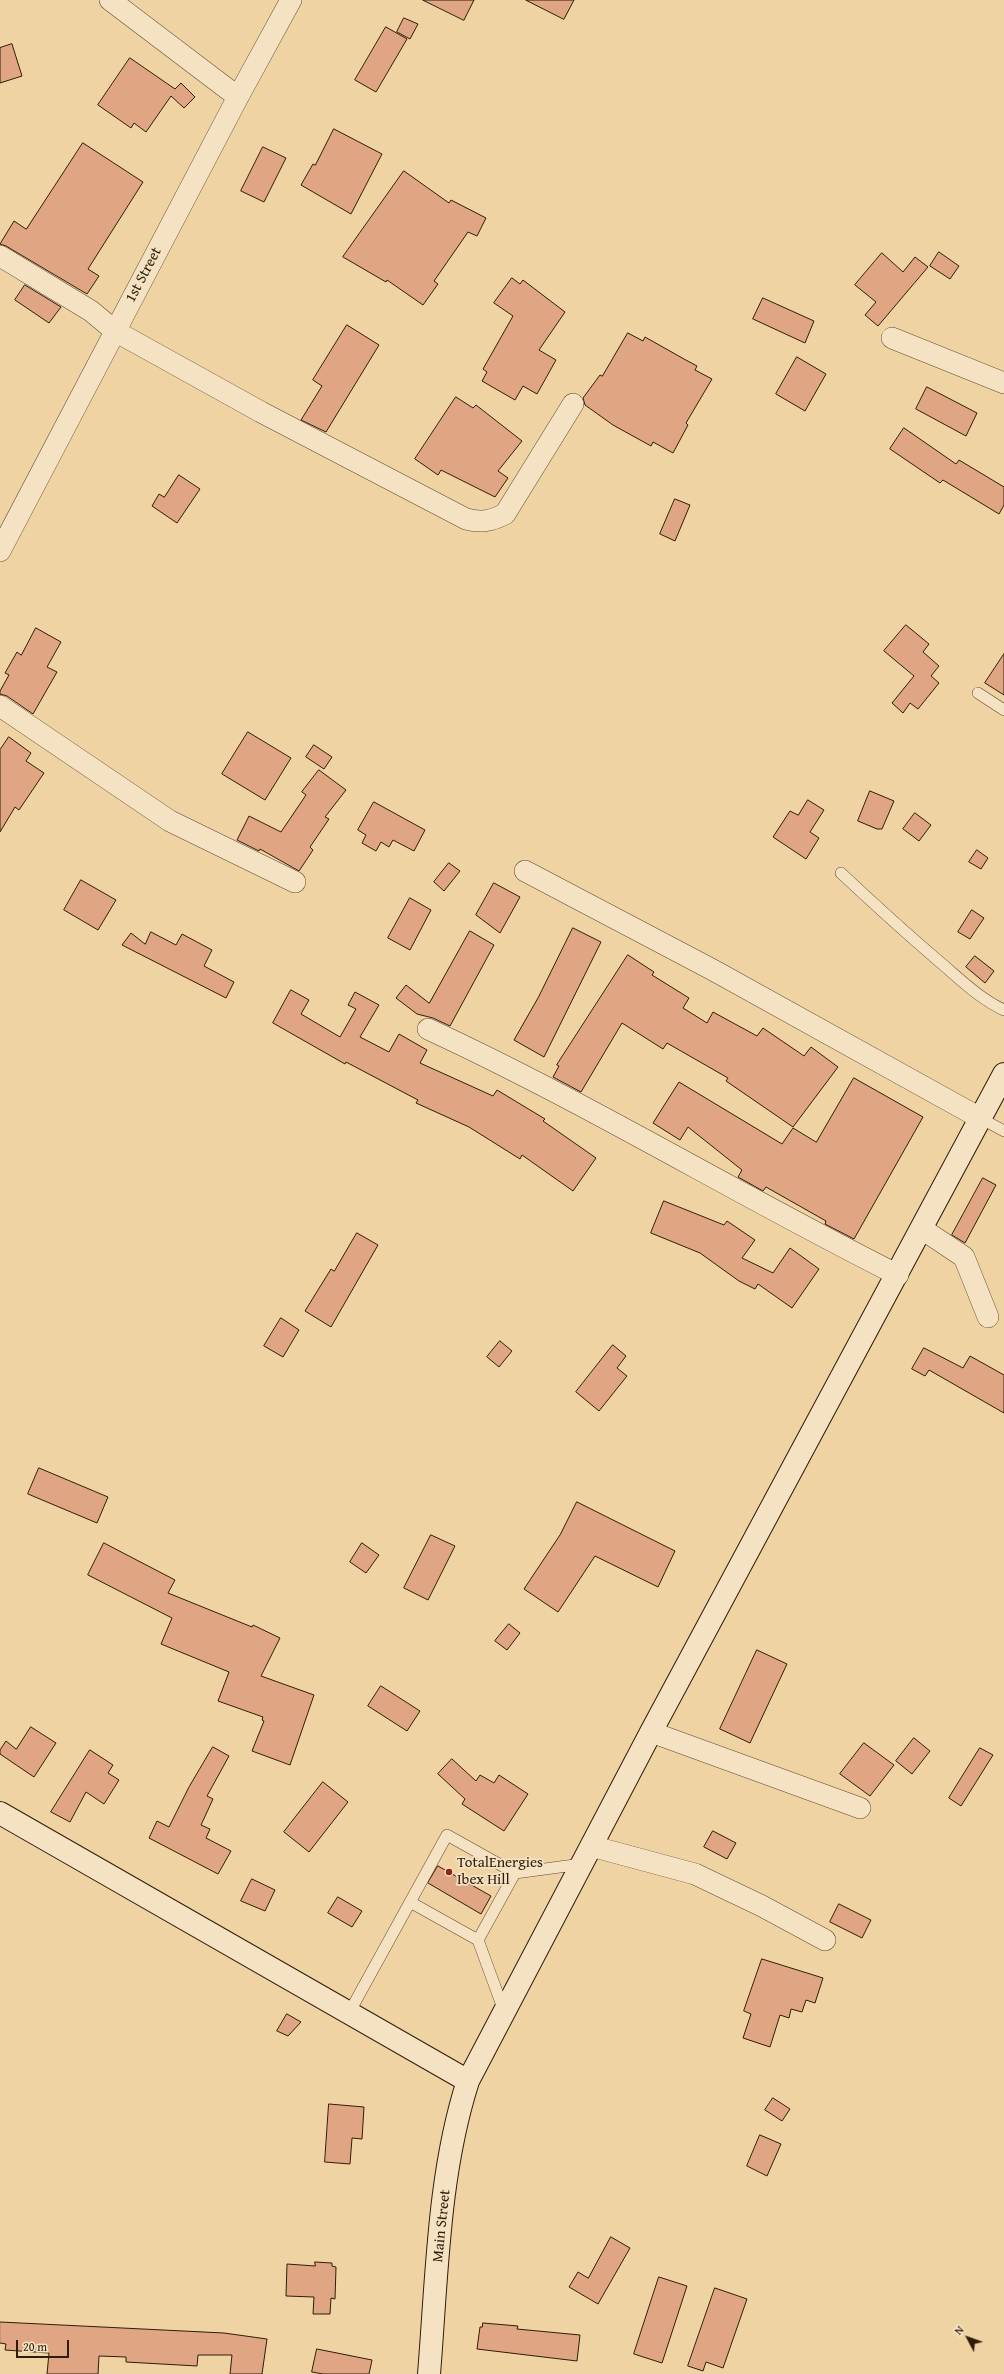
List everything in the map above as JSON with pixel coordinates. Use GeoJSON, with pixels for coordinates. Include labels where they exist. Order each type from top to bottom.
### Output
{"type":"FeatureCollection","features":[{"type":"Feature","properties":{"kind":"main road","name":"Main Street"},"geometry":{"type":"LineString","coordinates":[[429,2374],[445,2198],[458,2113],[468,2081],[651,1732],[898,1275],[1004,1074]]}},
{"type":"Feature","properties":{"kind":"main road"},"geometry":{"type":"LineString","coordinates":[[0,1813],[468,2081]]}},
{"type":"Feature","properties":{"kind":"street"},"geometry":{"type":"LineString","coordinates":[[110,0],[238,97]]}},
{"type":"Feature","properties":{"kind":"street","name":"1st Street"},"geometry":{"type":"LineString","coordinates":[[0,551],[238,97],[291,0]]}},
{"type":"Feature","properties":{"kind":"street"},"geometry":{"type":"LineString","coordinates":[[0,256],[91,311],[115,331],[261,412],[466,519],[478,522],[493,520],[505,514],[573,404]]}},
{"type":"Feature","properties":{"kind":"street"},"geometry":{"type":"LineString","coordinates":[[892,338],[1004,383]]}},
{"type":"Feature","properties":{"kind":"street"},"geometry":{"type":"LineString","coordinates":[[0,706],[170,821],[295,882]]}},
{"type":"Feature","properties":{"kind":"street"},"geometry":{"type":"LineString","coordinates":[[525,871],[713,970],[980,1118]]}},
{"type":"Feature","properties":{"kind":"street"},"geometry":{"type":"LineString","coordinates":[[428,1029],[525,1076],[824,1238],[898,1275]]}},
{"type":"Feature","properties":{"kind":"street"},"geometry":{"type":"LineString","coordinates":[[922,1229],[964,1257],[988,1317]]}},
{"type":"Feature","properties":{"kind":"street"},"geometry":{"type":"LineString","coordinates":[[651,1732],[860,1808]]}},
{"type":"Feature","properties":{"kind":"street"},"geometry":{"type":"LineString","coordinates":[[587,1855],[695,1874],[762,1906],[825,1940]]}},
{"type":"Feature","properties":{"kind":"lane"},"geometry":{"type":"LineString","coordinates":[[978,693],[1004,710]]}},
{"type":"Feature","properties":{"kind":"lane"},"geometry":{"type":"LineString","coordinates":[[841,874],[892,921],[990,1004],[1004,1010]]}},
{"type":"Feature","properties":{"kind":"lane"},"geometry":{"type":"LineString","coordinates":[[980,1118],[1004,1131]]}},
{"type":"Feature","properties":{"kind":"lane"},"geometry":{"type":"LineString","coordinates":[[349,2013],[446,1834],[515,1873],[587,1855]]}},
{"type":"Feature","properties":{"kind":"lane"},"geometry":{"type":"LineString","coordinates":[[478,1940],[515,1873]]}},
{"type":"Feature","properties":{"kind":"lane"},"geometry":{"type":"LineString","coordinates":[[410,1902],[478,1940],[504,2011]]}},
{"type":"Feature","properties":{"kind":"building"},"geometry":{"type":"Polygon","coordinates":[[[423,0],[474,0],[464,20],[423,0]]]}},
{"type":"Feature","properties":{"kind":"building"},"geometry":{"type":"Polygon","coordinates":[[[526,0],[574,0],[564,19],[526,0]]]}},
{"type":"Feature","properties":{"kind":"building"},"geometry":{"type":"Polygon","coordinates":[[[404,18],[418,24],[410,39],[397,32],[404,18]]]}},
{"type":"Feature","properties":{"kind":"building"},"geometry":{"type":"Polygon","coordinates":[[[386,27],[407,39],[376,92],[355,80],[386,27]]]}},
{"type":"Feature","properties":{"kind":"building"},"geometry":{"type":"Polygon","coordinates":[[[12,44],[22,76],[0,83],[0,48],[12,44]]]}},
{"type":"Feature","properties":{"kind":"building"},"geometry":{"type":"Polygon","coordinates":[[[130,58],[175,89],[181,83],[195,97],[184,108],[171,96],[146,132],[134,123],[131,128],[98,105],[130,58]]]}},
{"type":"Feature","properties":{"kind":"building"},"geometry":{"type":"Polygon","coordinates":[[[334,129],[382,154],[351,214],[301,185],[313,164],[315,165],[334,129]]]}},
{"type":"Feature","properties":{"kind":"building"},"geometry":{"type":"Polygon","coordinates":[[[83,143],[143,182],[88,269],[99,276],[87,294],[6,246],[0,244],[14,221],[26,229],[83,143]]]}},
{"type":"Feature","properties":{"kind":"building"},"geometry":{"type":"Polygon","coordinates":[[[263,147],[286,158],[264,202],[241,191],[263,147]]]}},
{"type":"Feature","properties":{"kind":"building"},"geometry":{"type":"Polygon","coordinates":[[[404,171],[449,203],[451,200],[486,218],[477,236],[468,232],[434,281],[438,284],[423,305],[387,280],[386,282],[343,257],[404,171]]]}},
{"type":"Feature","properties":{"kind":"building"},"geometry":{"type":"Polygon","coordinates":[[[939,252],[959,266],[950,279],[930,266],[939,252]]]}},
{"type":"Feature","properties":{"kind":"building"},"geometry":{"type":"Polygon","coordinates":[[[882,253],[903,272],[915,257],[928,267],[878,326],[865,315],[876,302],[855,285],[882,253]]]}},
{"type":"Feature","properties":{"kind":"building"},"geometry":{"type":"Polygon","coordinates":[[[512,278],[520,284],[523,280],[565,312],[539,350],[556,360],[537,394],[523,386],[515,400],[482,381],[487,372],[483,369],[513,316],[494,303],[512,278]]]}},
{"type":"Feature","properties":{"kind":"building"},"geometry":{"type":"Polygon","coordinates":[[[25,285],[61,307],[49,323],[15,300],[25,285]]]}},
{"type":"Feature","properties":{"kind":"building"},"geometry":{"type":"Polygon","coordinates":[[[763,298],[814,321],[805,343],[753,319],[763,298]]]}},
{"type":"Feature","properties":{"kind":"building"},"geometry":{"type":"Polygon","coordinates":[[[347,325],[379,345],[326,432],[301,420],[322,386],[313,380],[347,325]]]}},
{"type":"Feature","properties":{"kind":"building"},"geometry":{"type":"Polygon","coordinates":[[[628,333],[643,341],[645,337],[697,366],[695,370],[712,379],[686,423],[688,425],[673,453],[653,442],[651,446],[613,425],[585,405],[583,398],[600,375],[602,376],[628,333]]]}},
{"type":"Feature","properties":{"kind":"building"},"geometry":{"type":"Polygon","coordinates":[[[797,357],[826,374],[805,411],[776,394],[797,357]]]}},
{"type":"Feature","properties":{"kind":"building"},"geometry":{"type":"Polygon","coordinates":[[[927,387],[977,413],[966,436],[916,409],[927,387]]]}},
{"type":"Feature","properties":{"kind":"building"},"geometry":{"type":"Polygon","coordinates":[[[456,397],[473,408],[476,405],[522,441],[498,471],[508,478],[495,497],[441,470],[438,475],[415,459],[456,397]]]}},
{"type":"Feature","properties":{"kind":"building"},"geometry":{"type":"Polygon","coordinates":[[[904,428],[956,464],[959,460],[1004,487],[1004,505],[999,514],[943,480],[940,483],[890,449],[904,428]]]}},
{"type":"Feature","properties":{"kind":"building"},"geometry":{"type":"Polygon","coordinates":[[[179,475],[200,489],[177,523],[152,506],[159,494],[164,497],[179,475]]]}},
{"type":"Feature","properties":{"kind":"building"},"geometry":{"type":"Polygon","coordinates":[[[675,499],[690,505],[675,541],[660,534],[675,499]]]}},
{"type":"Feature","properties":{"kind":"building"},"geometry":{"type":"Polygon","coordinates":[[[906,625],[929,644],[923,652],[939,666],[931,676],[939,683],[918,709],[910,703],[903,713],[892,703],[914,676],[884,651],[906,625]]]}},
{"type":"Feature","properties":{"kind":"building"},"geometry":{"type":"Polygon","coordinates":[[[36,628],[61,642],[47,667],[57,672],[33,714],[7,696],[0,694],[0,691],[9,675],[5,673],[17,652],[21,655],[36,628]]]}},
{"type":"Feature","properties":{"kind":"building"},"geometry":{"type":"Polygon","coordinates":[[[1004,654],[1004,695],[985,683],[1004,654]]]}},
{"type":"Feature","properties":{"kind":"building"},"geometry":{"type":"Polygon","coordinates":[[[248,732],[291,758],[265,800],[222,774],[248,732]]]}},
{"type":"Feature","properties":{"kind":"building"},"geometry":{"type":"Polygon","coordinates":[[[9,737],[31,753],[26,761],[44,773],[19,810],[15,807],[0,832],[0,750],[9,737]]]}},
{"type":"Feature","properties":{"kind":"building"},"geometry":{"type":"Polygon","coordinates":[[[314,745],[332,757],[324,769],[306,757],[314,745]]]}},
{"type":"Feature","properties":{"kind":"building"},"geometry":{"type":"Polygon","coordinates":[[[319,770],[346,790],[325,817],[329,819],[310,847],[313,850],[299,871],[260,849],[259,851],[237,840],[249,816],[281,832],[306,795],[302,792],[319,770]]]}},
{"type":"Feature","properties":{"kind":"building"},"geometry":{"type":"Polygon","coordinates":[[[870,791],[894,801],[882,829],[877,829],[858,821],[870,791]]]}},
{"type":"Feature","properties":{"kind":"building"},"geometry":{"type":"Polygon","coordinates":[[[808,800],[824,810],[810,832],[819,838],[806,859],[773,837],[790,811],[798,815],[808,800]]]}},
{"type":"Feature","properties":{"kind":"building"},"geometry":{"type":"Polygon","coordinates":[[[374,802],[425,830],[414,851],[393,840],[389,847],[381,842],[376,851],[362,843],[366,835],[358,830],[374,802]]]}},
{"type":"Feature","properties":{"kind":"building"},"geometry":{"type":"Polygon","coordinates":[[[915,813],[931,825],[919,841],[903,829],[915,813]]]}},
{"type":"Feature","properties":{"kind":"building"},"geometry":{"type":"Polygon","coordinates":[[[977,850],[988,858],[981,869],[969,862],[977,850]]]}},
{"type":"Feature","properties":{"kind":"building"},"geometry":{"type":"Polygon","coordinates":[[[449,863],[460,871],[444,891],[434,882],[449,863]]]}},
{"type":"Feature","properties":{"kind":"building"},"geometry":{"type":"Polygon","coordinates":[[[81,880],[116,900],[98,930],[64,910],[81,880]]]}},
{"type":"Feature","properties":{"kind":"building"},"geometry":{"type":"Polygon","coordinates":[[[494,883],[520,897],[500,933],[476,915],[494,883]]]}},
{"type":"Feature","properties":{"kind":"building"},"geometry":{"type":"Polygon","coordinates":[[[410,898],[431,910],[410,950],[388,938],[410,898]]]}},
{"type":"Feature","properties":{"kind":"building"},"geometry":{"type":"Polygon","coordinates":[[[972,910],[984,918],[970,939],[958,932],[972,910]]]}},
{"type":"Feature","properties":{"kind":"building"},"geometry":{"type":"Polygon","coordinates":[[[573,928],[601,942],[544,1057],[514,1040],[538,998],[573,928]]]}},
{"type":"Feature","properties":{"kind":"building"},"geometry":{"type":"Polygon","coordinates":[[[470,931],[494,945],[450,1026],[433,1018],[417,1014],[396,998],[406,985],[429,1003],[470,931]]]}},
{"type":"Feature","properties":{"kind":"building"},"geometry":{"type":"Polygon","coordinates":[[[151,932],[176,945],[182,934],[212,950],[204,966],[234,982],[226,998],[122,945],[131,933],[145,944],[151,932]]]}},
{"type":"Feature","properties":{"kind":"building"},"geometry":{"type":"Polygon","coordinates":[[[628,955],[654,972],[652,975],[689,998],[683,1008],[707,1023],[713,1012],[757,1036],[763,1028],[804,1056],[811,1047],[838,1067],[793,1127],[726,1081],[728,1078],[667,1043],[663,1049],[622,1023],[581,1092],[553,1077],[559,1066],[557,1065],[628,955]]]}},
{"type":"Feature","properties":{"kind":"building"},"geometry":{"type":"Polygon","coordinates":[[[975,956],[994,971],[985,983],[966,967],[975,956]]]}},
{"type":"Feature","properties":{"kind":"building"},"geometry":{"type":"Polygon","coordinates":[[[291,990],[309,1000],[301,1014],[340,1037],[356,1009],[348,1005],[355,992],[379,1005],[360,1037],[389,1052],[399,1034],[427,1050],[420,1063],[493,1096],[497,1090],[545,1119],[543,1121],[596,1158],[573,1191],[522,1155],[520,1159],[469,1127],[416,1103],[418,1100],[346,1062],[345,1064],[273,1023],[291,990]]]}},
{"type":"Feature","properties":{"kind":"building"},"geometry":{"type":"Polygon","coordinates":[[[854,1078],[923,1117],[854,1239],[825,1224],[826,1221],[766,1187],[763,1191],[738,1177],[742,1170],[688,1127],[680,1140],[653,1123],[679,1082],[782,1144],[793,1128],[816,1142],[854,1078]]]}},
{"type":"Feature","properties":{"kind":"building"},"geometry":{"type":"Polygon","coordinates":[[[983,1178],[996,1185],[965,1243],[952,1235],[983,1178]]]}},
{"type":"Feature","properties":{"kind":"building"},"geometry":{"type":"Polygon","coordinates":[[[664,1201],[724,1225],[727,1221],[755,1240],[742,1258],[773,1273],[790,1248],[819,1269],[792,1308],[758,1284],[755,1289],[739,1281],[700,1253],[651,1233],[664,1201]]]}},
{"type":"Feature","properties":{"kind":"building"},"geometry":{"type":"Polygon","coordinates":[[[357,1233],[378,1245],[331,1327],[305,1311],[331,1269],[334,1271],[357,1233]]]}},
{"type":"Feature","properties":{"kind":"building"},"geometry":{"type":"Polygon","coordinates":[[[281,1318],[299,1330],[283,1357],[264,1346],[281,1318]]]}},
{"type":"Feature","properties":{"kind":"building"},"geometry":{"type":"Polygon","coordinates":[[[500,1341],[512,1351],[499,1367],[487,1357],[500,1341]]]}},
{"type":"Feature","properties":{"kind":"building"},"geometry":{"type":"Polygon","coordinates":[[[613,1345],[626,1356],[617,1368],[627,1376],[599,1411],[576,1392],[613,1345]]]}},
{"type":"Feature","properties":{"kind":"building"},"geometry":{"type":"Polygon","coordinates":[[[924,1348],[963,1368],[970,1356],[1004,1375],[1004,1413],[929,1370],[925,1376],[912,1369],[924,1348]]]}},
{"type":"Feature","properties":{"kind":"building"},"geometry":{"type":"Polygon","coordinates":[[[39,1468],[108,1497],[97,1523],[28,1494],[39,1468]]]}},
{"type":"Feature","properties":{"kind":"building"},"geometry":{"type":"Polygon","coordinates":[[[577,1502],[675,1551],[658,1587],[595,1556],[558,1612],[524,1589],[560,1535],[577,1502]]]}},
{"type":"Feature","properties":{"kind":"building"},"geometry":{"type":"Polygon","coordinates":[[[431,1535],[455,1546],[428,1600],[404,1588],[431,1535]]]}},
{"type":"Feature","properties":{"kind":"building"},"geometry":{"type":"Polygon","coordinates":[[[104,1543],[175,1580],[168,1593],[252,1627],[253,1625],[280,1638],[261,1676],[314,1695],[290,1765],[252,1751],[264,1721],[262,1720],[263,1717],[218,1701],[229,1672],[161,1644],[172,1618],[88,1575],[104,1543]]]}},
{"type":"Feature","properties":{"kind":"building"},"geometry":{"type":"Polygon","coordinates":[[[362,1543],[379,1555],[366,1573],[350,1562],[362,1543]]]}},
{"type":"Feature","properties":{"kind":"building"},"geometry":{"type":"Polygon","coordinates":[[[509,1624],[520,1633],[507,1650],[495,1641],[509,1624]]]}},
{"type":"Feature","properties":{"kind":"building"},"geometry":{"type":"Polygon","coordinates":[[[757,1650],[787,1664],[750,1743],[720,1729],[757,1650]]]}},
{"type":"Feature","properties":{"kind":"building"},"geometry":{"type":"Polygon","coordinates":[[[381,1686],[420,1711],[407,1731],[368,1706],[381,1686]]]}},
{"type":"Feature","properties":{"kind":"building"},"geometry":{"type":"Polygon","coordinates":[[[31,1727],[56,1743],[34,1777],[0,1754],[0,1750],[6,1741],[16,1749],[31,1727]]]}},
{"type":"Feature","properties":{"kind":"building"},"geometry":{"type":"Polygon","coordinates":[[[914,1738],[930,1751],[912,1774],[896,1761],[914,1738]]]}},
{"type":"Feature","properties":{"kind":"building"},"geometry":{"type":"Polygon","coordinates":[[[864,1743],[894,1765],[870,1796],[840,1774],[864,1743]]]}},
{"type":"Feature","properties":{"kind":"building"},"geometry":{"type":"Polygon","coordinates":[[[213,1747],[229,1756],[207,1796],[213,1799],[201,1825],[210,1829],[206,1838],[231,1851],[218,1874],[149,1838],[157,1821],[169,1827],[189,1787],[213,1747]]]}},
{"type":"Feature","properties":{"kind":"building"},"geometry":{"type":"Polygon","coordinates":[[[980,1748],[993,1755],[961,1806],[949,1798],[980,1748]]]}},
{"type":"Feature","properties":{"kind":"building"},"geometry":{"type":"Polygon","coordinates":[[[90,1750],[113,1765],[108,1773],[119,1780],[104,1804],[86,1792],[70,1822],[51,1812],[90,1750]]]}},
{"type":"Feature","properties":{"kind":"building"},"geometry":{"type":"Polygon","coordinates":[[[452,1759],[476,1781],[480,1775],[494,1783],[499,1775],[528,1794],[504,1831],[462,1804],[465,1799],[438,1774],[452,1759]]]}},
{"type":"Feature","properties":{"kind":"building"},"geometry":{"type":"Polygon","coordinates":[[[323,1782],[348,1802],[309,1852],[284,1832],[323,1782]]]}},
{"type":"Feature","properties":{"kind":"building"},"geometry":{"type":"Polygon","coordinates":[[[713,1831],[736,1843],[727,1859],[704,1847],[713,1831]]]}},
{"type":"Feature","properties":{"kind":"building"},"geometry":{"type":"Polygon","coordinates":[[[438,1866],[491,1896],[481,1914],[428,1883],[438,1866]]]}},
{"type":"Feature","properties":{"kind":"building"},"geometry":{"type":"Polygon","coordinates":[[[252,1879],[275,1890],[265,1911],[241,1901],[252,1879]]]}},
{"type":"Feature","properties":{"kind":"building"},"geometry":{"type":"Polygon","coordinates":[[[338,1897],[362,1911],[352,1927],[328,1913],[338,1897]]]}},
{"type":"Feature","properties":{"kind":"building"},"geometry":{"type":"Polygon","coordinates":[[[839,1904],[871,1920],[862,1938],[830,1922],[839,1904]]]}},
{"type":"Feature","properties":{"kind":"building"},"geometry":{"type":"Polygon","coordinates":[[[762,1959],[823,1978],[815,2003],[806,2000],[802,2012],[791,2009],[789,2018],[780,2015],[770,2047],[743,2038],[751,2014],[744,2011],[762,1959]]]}},
{"type":"Feature","properties":{"kind":"building"},"geometry":{"type":"Polygon","coordinates":[[[287,2014],[301,2022],[288,2036],[277,2031],[287,2014]]]}},
{"type":"Feature","properties":{"kind":"building"},"geometry":{"type":"Polygon","coordinates":[[[773,2098],[790,2109],[782,2121],[765,2110],[773,2098]]]}},
{"type":"Feature","properties":{"kind":"building"},"geometry":{"type":"Polygon","coordinates":[[[329,2104],[364,2107],[362,2139],[352,2138],[350,2164],[325,2162],[329,2104]]]}},
{"type":"Feature","properties":{"kind":"building"},"geometry":{"type":"Polygon","coordinates":[[[760,2135],[781,2144],[767,2176],[747,2166],[760,2135]]]}},
{"type":"Feature","properties":{"kind":"building"},"geometry":{"type":"Polygon","coordinates":[[[611,2237],[630,2248],[598,2304],[569,2287],[578,2272],[588,2278],[611,2237]]]}},
{"type":"Feature","properties":{"kind":"building"},"geometry":{"type":"Polygon","coordinates":[[[315,2262],[332,2263],[332,2266],[336,2267],[335,2299],[331,2298],[330,2314],[313,2314],[314,2297],[286,2296],[287,2264],[315,2266],[315,2262]]]}},
{"type":"Feature","properties":{"kind":"building"},"geometry":{"type":"Polygon","coordinates":[[[659,2277],[687,2286],[662,2363],[634,2354],[659,2277]]]}},
{"type":"Feature","properties":{"kind":"building"},"geometry":{"type":"Polygon","coordinates":[[[715,2288],[747,2299],[723,2368],[706,2362],[703,2371],[688,2366],[715,2288]]]}},
{"type":"Feature","properties":{"kind":"building"},"geometry":{"type":"Polygon","coordinates":[[[0,2322],[224,2333],[267,2339],[262,2374],[230,2374],[232,2355],[198,2355],[197,2366],[126,2362],[126,2357],[99,2356],[98,2374],[47,2374],[49,2353],[5,2350],[6,2344],[0,2343],[0,2322]]]}},
{"type":"Feature","properties":{"kind":"building"},"geometry":{"type":"Polygon","coordinates":[[[483,2323],[518,2326],[517,2329],[580,2335],[577,2361],[477,2349],[480,2327],[482,2327],[483,2323]]]}},
{"type":"Feature","properties":{"kind":"building"},"geometry":{"type":"Polygon","coordinates":[[[317,2349],[372,2360],[369,2374],[323,2374],[312,2372],[317,2349]]]}},
{"type":"Feature","properties":{"kind":"place","name":"TotalEnergies Ibex Hill"},"geometry":{"type":"Point","coordinates":[449,1872]}}]}
